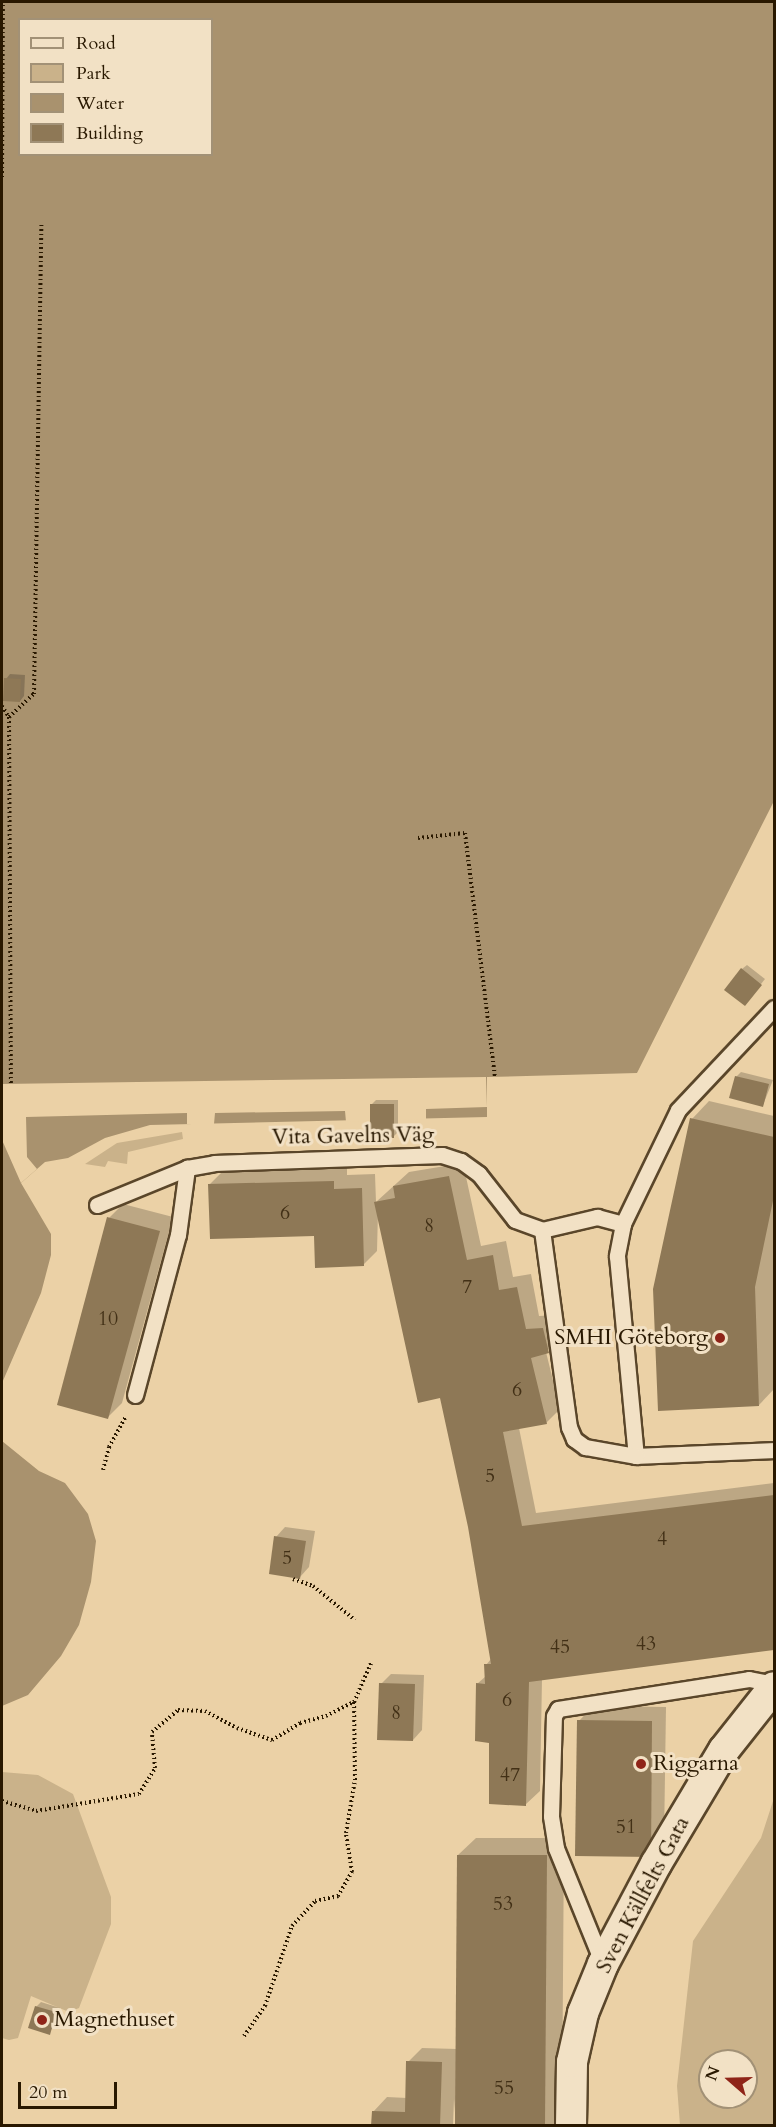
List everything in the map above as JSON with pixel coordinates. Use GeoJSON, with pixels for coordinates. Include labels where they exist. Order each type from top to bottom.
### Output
{"type":"FeatureCollection","features":[{"type":"Feature","properties":{"kind":"street","name":"Sven Källfelts Gata"},"geometry":{"type":"LineString","coordinates":[[571,2126],[572,2062],[583,2013],[603,1964],[656,1864],[724,1749],[774,1686]]}},
{"type":"Feature","properties":{"kind":"lane"},"geometry":{"type":"LineString","coordinates":[[636,1456],[617,1256],[623,1224],[678,1110],[774,1008]]}},
{"type":"Feature","properties":{"kind":"lane","name":"Vita Gavelns Väg"},"geometry":{"type":"LineString","coordinates":[[97,1205],[187,1168],[214,1163],[442,1155],[461,1161],[479,1174],[515,1220],[542,1230]]}},
{"type":"Feature","properties":{"kind":"lane"},"geometry":{"type":"LineString","coordinates":[[135,1395],[178,1235],[187,1168]]}},
{"type":"Feature","properties":{"kind":"lane"},"geometry":{"type":"LineString","coordinates":[[623,1224],[597,1217],[542,1230],[569,1427],[574,1439],[585,1447],[636,1456],[774,1450]]}},
{"type":"Feature","properties":{"kind":"lane"},"geometry":{"type":"LineString","coordinates":[[603,1964],[556,1848],[551,1816],[554,1716],[558,1708],[748,1679],[774,1686]]}},
{"type":"Feature","properties":{"kind":"path"},"geometry":{"type":"LineString","coordinates":[[2,177],[3,2]]}},
{"type":"Feature","properties":{"kind":"path"},"geometry":{"type":"LineString","coordinates":[[9,717],[34,694],[41,225]]}},
{"type":"Feature","properties":{"kind":"path"},"geometry":{"type":"LineString","coordinates":[[2,706],[9,717],[11,1084]]}},
{"type":"Feature","properties":{"kind":"path"},"geometry":{"type":"LineString","coordinates":[[418,838],[465,833],[495,1077]]}},
{"type":"Feature","properties":{"kind":"path"},"geometry":{"type":"LineString","coordinates":[[102,1470],[135,1395]]}},
{"type":"Feature","properties":{"kind":"path"},"geometry":{"type":"LineString","coordinates":[[293,1579],[313,1586],[355,1620]]}},
{"type":"Feature","properties":{"kind":"path"},"geometry":{"type":"LineString","coordinates":[[244,2036],[265,2006],[292,1926],[315,1901],[338,1896],[352,1872],[346,1833],[355,1780],[354,1702],[371,1663]]}},
{"type":"Feature","properties":{"kind":"path"},"geometry":{"type":"LineString","coordinates":[[2,1801],[36,1811],[139,1794],[155,1768],[152,1732],[178,1710],[205,1711],[237,1728],[272,1740],[300,1723],[326,1716],[354,1702]]}},
{"type":"Feature","properties":{"kind":"green space"},"geometry":{"type":"Polygon","coordinates":[[[182,1132],[183,1139],[128,1152],[127,1164],[108,1161],[105,1167],[85,1164],[117,1143],[182,1132]]]}},
{"type":"Feature","properties":{"kind":"green space"},"geometry":{"type":"Polygon","coordinates":[[[2,1772],[38,1775],[73,1794],[111,1897],[111,1924],[79,2008],[69,2012],[31,1996],[18,2038],[9,2040],[2,2038],[2,1772]]]}},
{"type":"Feature","properties":{"kind":"green space"},"geometry":{"type":"Polygon","coordinates":[[[774,1798],[774,2125],[680,2125],[677,2086],[693,1941],[761,1838],[774,1798]]]}},
{"type":"Feature","properties":{"kind":"water"},"geometry":{"type":"Polygon","coordinates":[[[2,2],[774,2],[774,801],[637,1073],[487,1077],[487,1117],[150,1125],[105,1138],[68,1158],[45,1162],[21,1183],[51,1234],[51,1255],[41,1293],[2,1383],[2,2]]]}},
{"type":"Feature","properties":{"kind":"water"},"geometry":{"type":"Polygon","coordinates":[[[2,1441],[39,1471],[65,1483],[88,1514],[96,1541],[91,1582],[79,1625],[61,1656],[28,1695],[2,1706],[2,1441]]]}},
{"type":"Feature","properties":{"kind":"pier"},"geometry":{"type":"Polygon","coordinates":[[[486,1077],[487,1107],[426,1109],[426,1119],[346,1122],[345,1111],[215,1113],[214,1124],[187,1124],[187,1113],[26,1117],[27,1157],[37,1169],[21,1183],[2,1140],[2,1084],[486,1077]]]}},
{"type":"Feature","properties":{"kind":"building"},"geometry":{"type":"Polygon","coordinates":[[[4,678],[21,679],[20,702],[3,701],[4,678]]]}},
{"type":"Feature","properties":{"kind":"building"},"geometry":{"type":"Polygon","coordinates":[[[741,968],[762,985],[745,1006],[724,990],[741,968]]]}},
{"type":"Feature","properties":{"kind":"building"},"geometry":{"type":"Polygon","coordinates":[[[735,1076],[769,1084],[763,1107],[729,1098],[735,1076]]]}},
{"type":"Feature","properties":{"kind":"building"},"geometry":{"type":"Polygon","coordinates":[[[370,1104],[394,1104],[394,1138],[370,1138],[370,1104]]]}},
{"type":"Feature","properties":{"kind":"building"},"geometry":{"type":"Polygon","coordinates":[[[690,1118],[774,1137],[774,1196],[755,1287],[759,1406],[658,1411],[653,1289],[690,1118]]]}},
{"type":"Feature","properties":{"kind":"building"},"geometry":{"type":"Polygon","coordinates":[[[449,1176],[467,1260],[493,1255],[499,1290],[517,1287],[526,1329],[543,1328],[549,1353],[531,1358],[547,1424],[503,1432],[522,1526],[774,1495],[774,1650],[529,1682],[526,1806],[489,1804],[489,1743],[475,1741],[476,1683],[485,1684],[484,1664],[491,1664],[468,1527],[440,1398],[418,1403],[374,1202],[395,1198],[393,1186],[449,1176]]]}},
{"type":"Feature","properties":{"kind":"building"},"geometry":{"type":"Polygon","coordinates":[[[334,1181],[334,1189],[362,1188],[364,1266],[315,1268],[314,1236],[210,1239],[208,1184],[334,1181]]]}},
{"type":"Feature","properties":{"kind":"building"},"geometry":{"type":"Polygon","coordinates":[[[107,1217],[160,1231],[108,1419],[57,1405],[107,1217]]]}},
{"type":"Feature","properties":{"kind":"building"},"geometry":{"type":"Polygon","coordinates":[[[274,1536],[306,1541],[300,1579],[269,1574],[274,1536]]]}},
{"type":"Feature","properties":{"kind":"building"},"geometry":{"type":"Polygon","coordinates":[[[379,1683],[415,1684],[413,1741],[377,1740],[379,1683]]]}},
{"type":"Feature","properties":{"kind":"building"},"geometry":{"type":"Polygon","coordinates":[[[577,1720],[652,1721],[651,1857],[575,1856],[577,1720]]]}},
{"type":"Feature","properties":{"kind":"building"},"geometry":{"type":"Polygon","coordinates":[[[457,1855],[547,1855],[545,2126],[455,2126],[457,1855]]]}},
{"type":"Feature","properties":{"kind":"building","name":"Magnethuset"},"geometry":{"type":"Polygon","coordinates":[[[35,2006],[56,2012],[50,2035],[28,2028],[35,2006]]]}},
{"type":"Feature","properties":{"kind":"building"},"geometry":{"type":"Polygon","coordinates":[[[406,2061],[442,2062],[440,2126],[371,2126],[372,2111],[405,2112],[406,2061]]]}},
{"type":"Feature","properties":{"kind":"place","name":"SMHI Göteborg"},"geometry":{"type":"Point","coordinates":[720,1338]}},
{"type":"Feature","properties":{"kind":"place","name":"Riggarna"},"geometry":{"type":"Point","coordinates":[641,1764]}},
{"type":"Feature","properties":{"kind":"place","name":"Magnethuset"},"geometry":{"type":"Point","coordinates":[42,2020]}}]}
